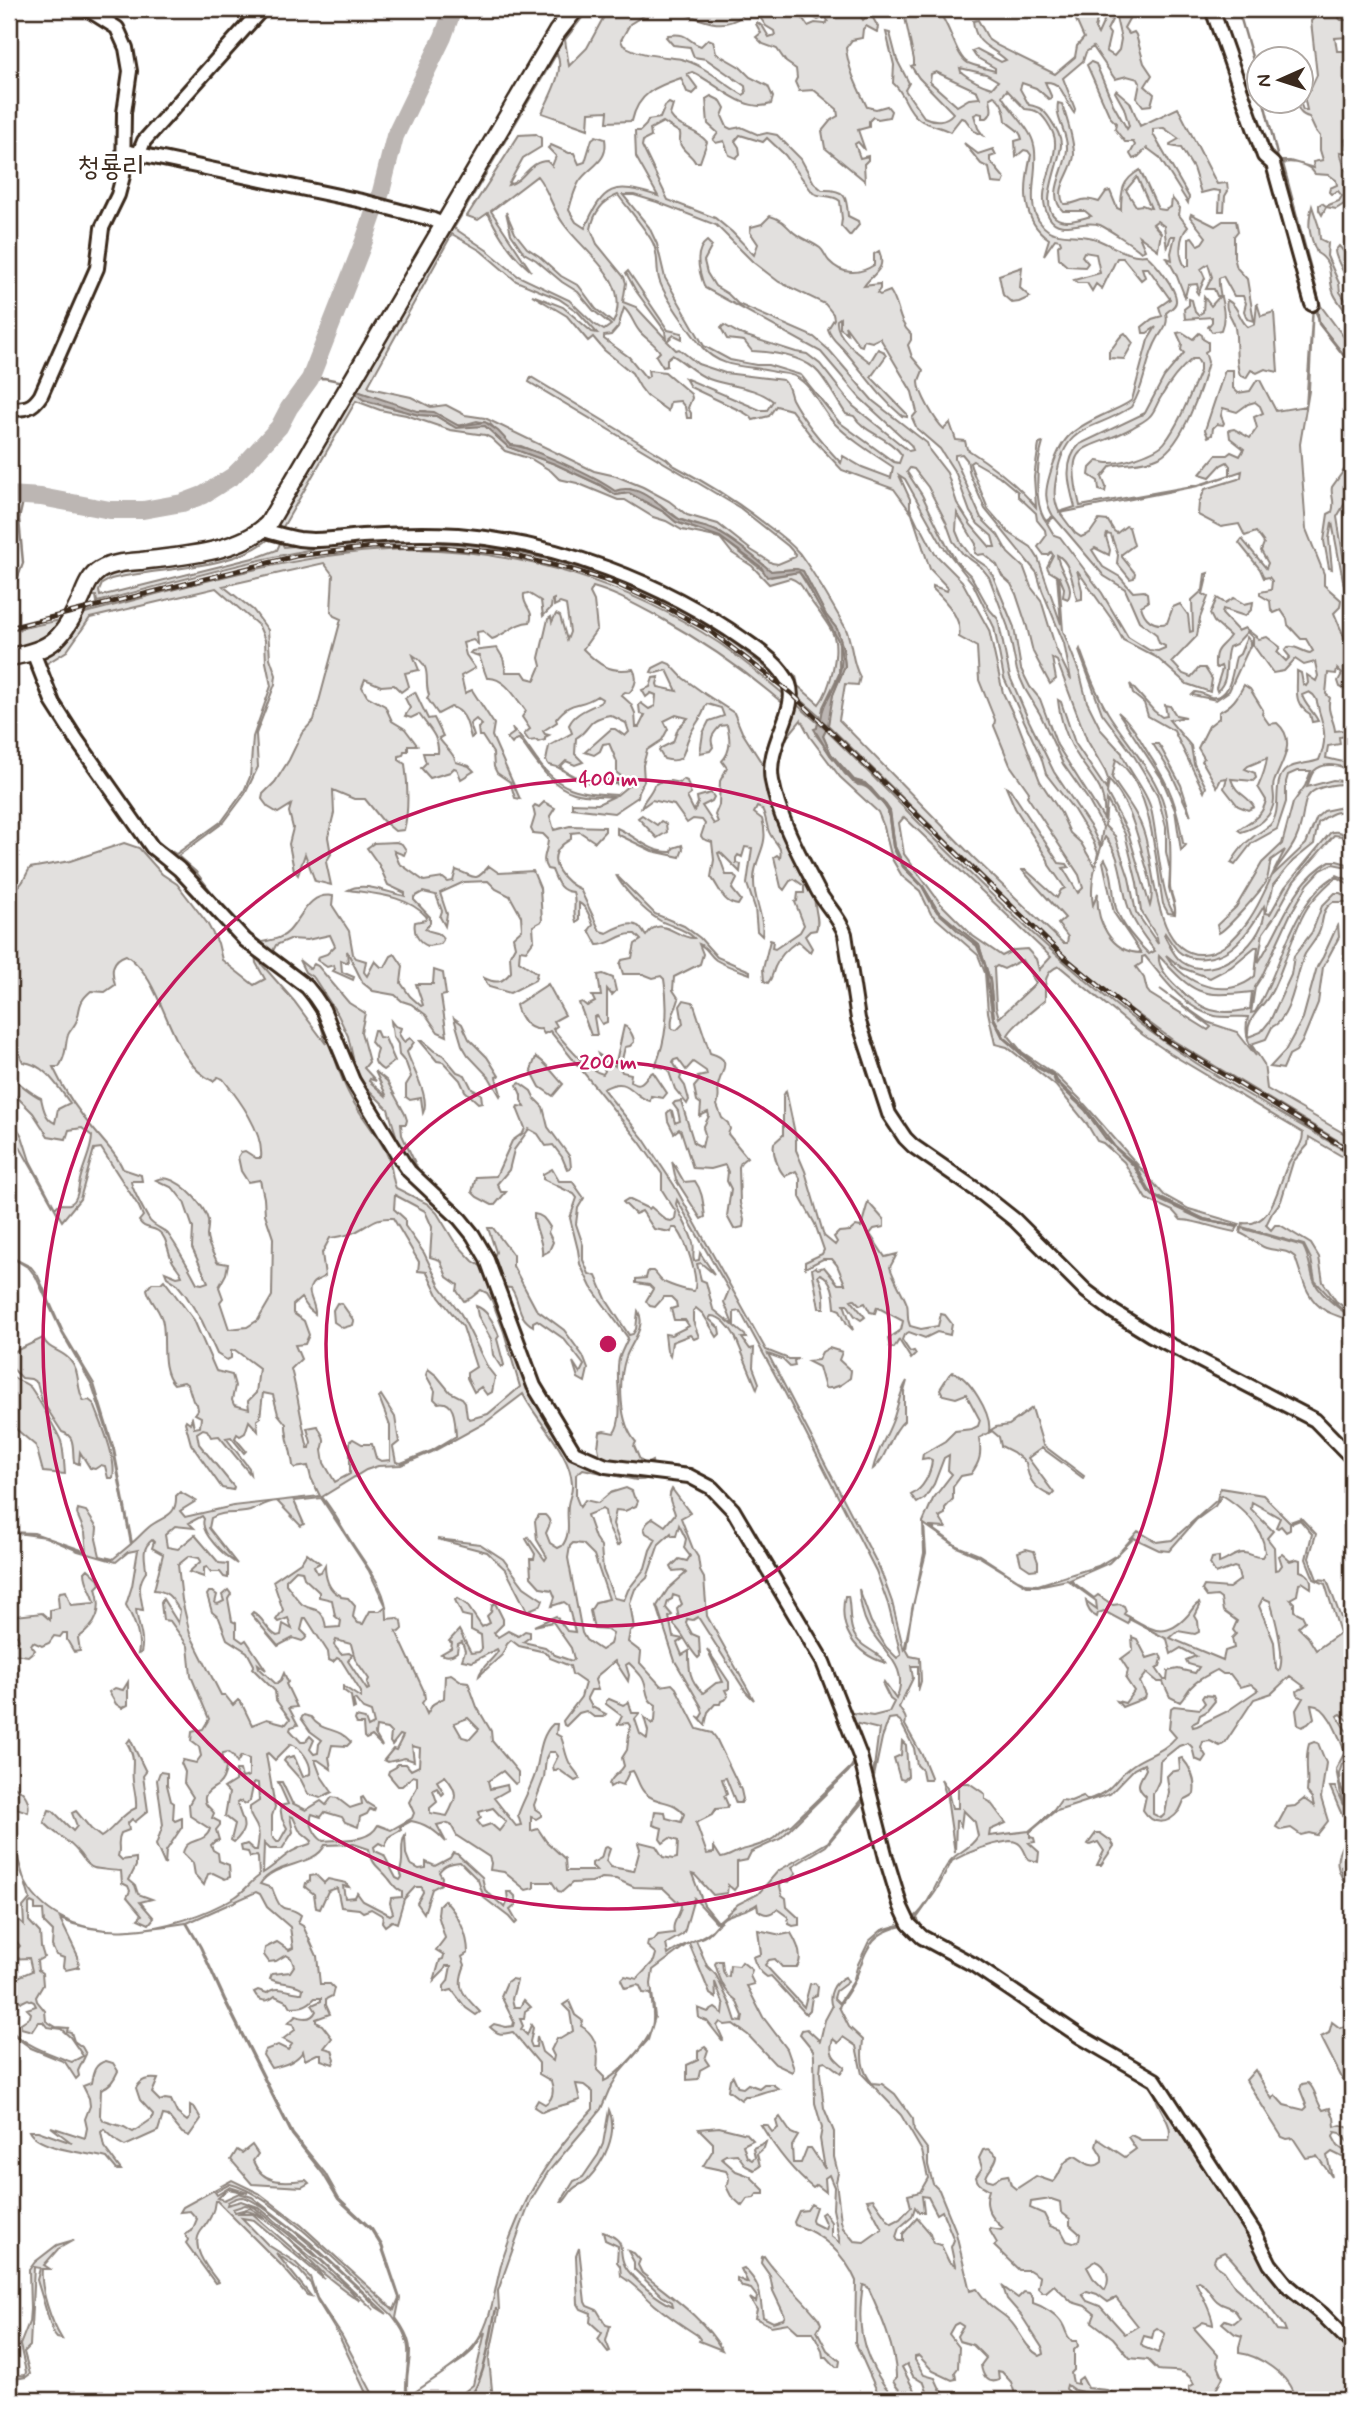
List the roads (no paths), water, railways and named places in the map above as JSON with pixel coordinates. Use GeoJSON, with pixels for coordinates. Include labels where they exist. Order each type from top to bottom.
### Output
{"type":"FeatureCollection","features":[{"type":"Feature","properties":{"kind":"main road"},"geometry":{"type":"LineString","coordinates":[[9,657],[51,645],[61,634],[90,580],[98,571],[119,564],[234,545],[263,530],[303,469],[557,32],[575,9]]}},
{"type":"Feature","properties":{"kind":"street"},"geometry":{"type":"LineString","coordinates":[[9,409],[35,405],[50,376],[97,268],[102,228],[118,195],[123,176],[124,113],[130,71],[126,48],[117,28],[87,9]]}},
{"type":"Feature","properties":{"kind":"street"},"geometry":{"type":"LineString","coordinates":[[139,153],[145,141],[262,9]]}},
{"type":"Feature","properties":{"kind":"street"},"geometry":{"type":"LineString","coordinates":[[1212,9],[1264,156],[1273,164],[1312,304]]}},
{"type":"Feature","properties":{"kind":"street"},"geometry":{"type":"LineString","coordinates":[[125,151],[362,201],[443,224]]}},
{"type":"Feature","properties":{"kind":"street"},"geometry":{"type":"LineString","coordinates":[[263,530],[290,538],[319,540],[403,534],[458,535],[543,550],[599,566],[649,586],[711,617],[768,658],[789,684],[791,693],[788,713],[772,753],[771,781],[797,849],[817,890],[841,923],[858,1018],[889,1114],[899,1131],[913,1146],[1015,1220],[1064,1270],[1114,1312],[1150,1335],[1315,1419],[1352,1458]]}},
{"type":"Feature","properties":{"kind":"street"},"geometry":{"type":"LineString","coordinates":[[33,652],[53,703],[152,847],[179,869],[245,940],[307,987],[323,1009],[353,1081],[370,1112],[409,1171],[460,1219],[486,1257],[534,1386],[574,1452],[606,1466],[689,1475],[712,1488],[733,1510],[778,1589],[813,1643],[828,1674],[860,1756],[886,1858],[909,1924],[922,1937],[974,1965],[1081,2037],[1155,2080],[1254,2232],[1270,2264],[1287,2285],[1352,2344]]}},
{"type":"Feature","properties":{"kind":"waterway"},"geometry":{"type":"LineString","coordinates":[[9,495],[41,497],[110,510],[143,510],[182,503],[203,495],[233,476],[279,427],[310,379],[364,241],[381,192],[395,136],[443,37],[453,9]]}},
{"type":"Feature","properties":{"kind":"waterway"},"geometry":{"type":"LineString","coordinates":[[1238,9],[1249,46]]}},
{"type":"Feature","properties":{"kind":"waterway"},"geometry":{"type":"LineString","coordinates":[[1267,116],[1284,183]]}},
{"type":"Feature","properties":{"kind":"waterway"},"geometry":{"type":"LineString","coordinates":[[1317,308],[1319,324],[1352,366]]}},
{"type":"Feature","properties":{"kind":"waterway"},"geometry":{"type":"LineString","coordinates":[[310,379],[324,378],[344,382]]}},
{"type":"Feature","properties":{"kind":"waterway"},"geometry":{"type":"LineString","coordinates":[[10,648],[12,593],[23,563],[19,519],[23,501],[19,494]]}},
{"type":"Feature","properties":{"kind":"waterway"},"geometry":{"type":"LineString","coordinates":[[467,2400],[483,2371],[496,2309]]}},
{"type":"Feature","properties":{"kind":"railway"},"geometry":{"type":"LineString","coordinates":[[9,628],[296,556],[372,547],[444,547],[503,553],[614,583],[710,631],[791,693],[1064,957],[1163,1038],[1352,1152]]}},
{"type":"Feature","properties":{"kind":"district","name":"청룡리"},"geometry":{"type":"Point","coordinates":[111,167]}}]}
